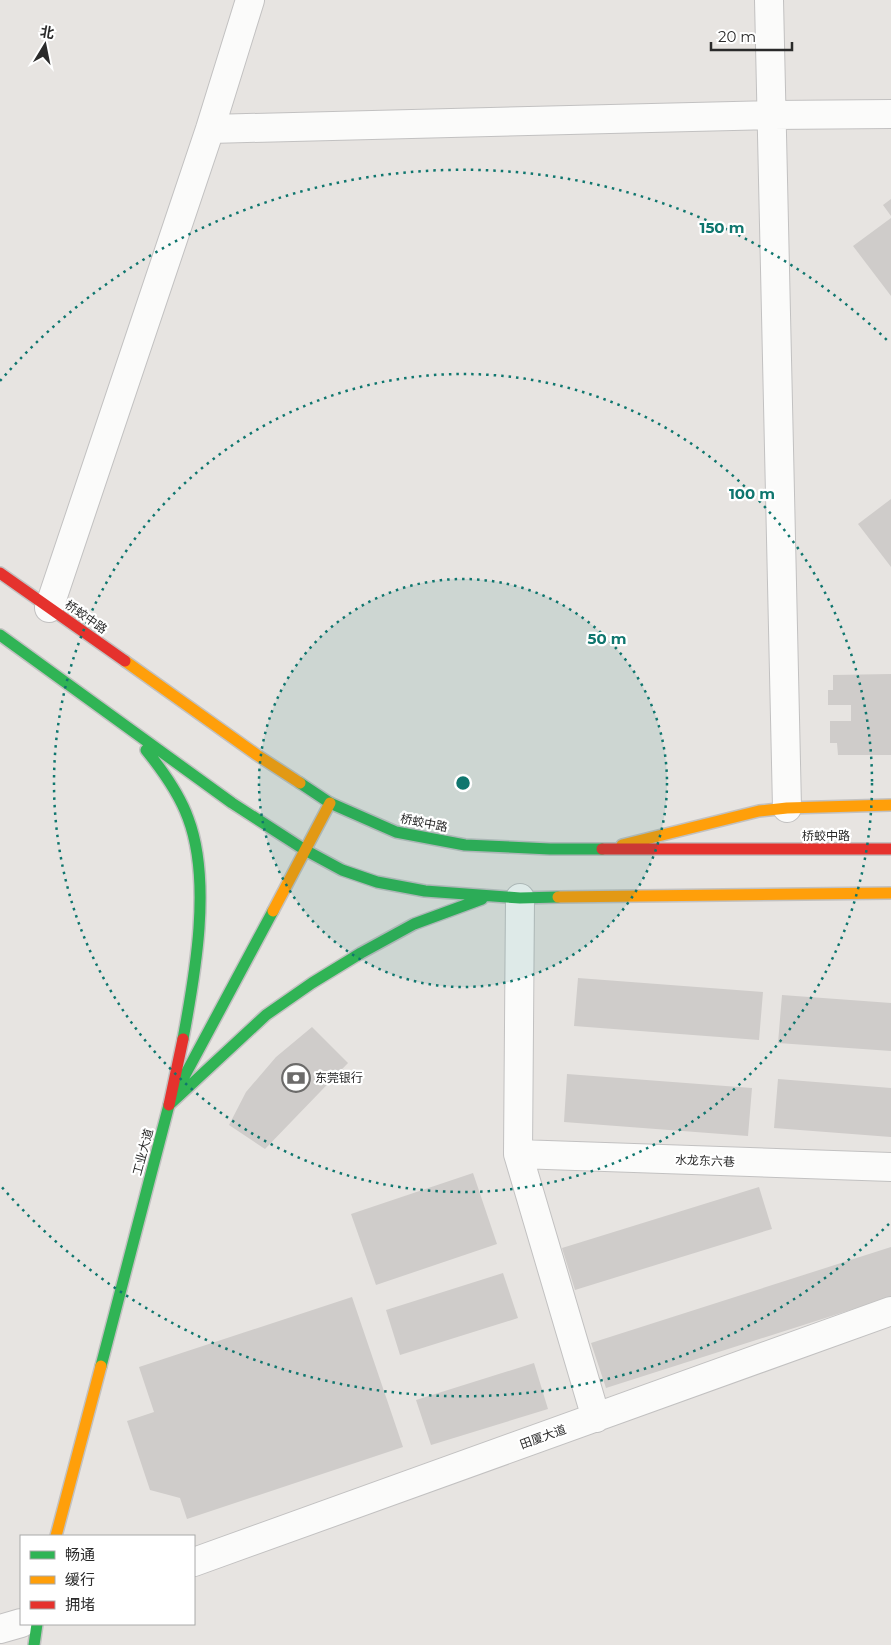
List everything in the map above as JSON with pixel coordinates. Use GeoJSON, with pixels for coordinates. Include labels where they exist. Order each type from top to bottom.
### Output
{"type":"FeatureCollection","features":[{"type":"Feature","properties":{"kind":"main road","name":"桥蛟中路"},"geometry":{"type":"LineString","coordinates":[[0,573],[257,755],[330,804],[396,832],[465,845],[550,849],[891,849]]}},
{"type":"Feature","properties":{"kind":"main road"},"geometry":{"type":"LineString","coordinates":[[0,634],[232,803],[305,850],[342,870],[377,882],[425,891],[520,898],[891,893]]}},
{"type":"Feature","properties":{"kind":"main road"},"geometry":{"type":"LineString","coordinates":[[128,728],[160,767],[180,800],[195,843],[200,892],[196,958],[187,1022],[169,1106]]}},
{"type":"Feature","properties":{"kind":"main road","name":"工业大道"},"geometry":{"type":"LineString","coordinates":[[56,1535],[169,1106],[330,804]]}},
{"type":"Feature","properties":{"kind":"main road"},"geometry":{"type":"LineString","coordinates":[[604,849],[750,813],[787,808],[891,805]]}},
{"type":"Feature","properties":{"kind":"main road"},"geometry":{"type":"LineString","coordinates":[[169,1106],[218,1058],[266,1016],[312,983],[414,924],[490,896]]}},
{"type":"Feature","properties":{"kind":"main road"},"geometry":{"type":"LineString","coordinates":[[34,1645],[37,1625]]}},
{"type":"Feature","properties":{"kind":"street"},"geometry":{"type":"LineString","coordinates":[[49,608],[210,129],[250,0]]}},
{"type":"Feature","properties":{"kind":"street"},"geometry":{"type":"LineString","coordinates":[[769,0],[787,808]]}},
{"type":"Feature","properties":{"kind":"street"},"geometry":{"type":"LineString","coordinates":[[210,129],[772,115],[891,114]]}},
{"type":"Feature","properties":{"kind":"street"},"geometry":{"type":"LineString","coordinates":[[520,898],[518,1154],[596,1418]]}},
{"type":"Feature","properties":{"kind":"street","name":"水龙东六巷"},"geometry":{"type":"LineString","coordinates":[[518,1154],[891,1168]]}},
{"type":"Feature","properties":{"kind":"street","name":"田厦大道"},"geometry":{"type":"LineString","coordinates":[[195,1562],[891,1311]]}},
{"type":"Feature","properties":{"kind":"street"},"geometry":{"type":"LineString","coordinates":[[0,1630],[20,1623]]}},
{"type":"Feature","properties":{"kind":"building"},"geometry":{"type":"Polygon","coordinates":[[[891,199],[891,216],[883,205],[891,199]]]}},
{"type":"Feature","properties":{"kind":"building"},"geometry":{"type":"Polygon","coordinates":[[[891,218],[891,296],[853,246],[891,218]]]}},
{"type":"Feature","properties":{"kind":"building"},"geometry":{"type":"Polygon","coordinates":[[[891,499],[891,567],[858,524],[891,499]]]}},
{"type":"Feature","properties":{"kind":"building"},"geometry":{"type":"Polygon","coordinates":[[[891,674],[891,755],[838,755],[837,743],[830,743],[830,721],[851,721],[851,705],[828,705],[828,690],[833,690],[833,675],[891,674]]]}},
{"type":"Feature","properties":{"kind":"building"},"geometry":{"type":"Polygon","coordinates":[[[578,978],[763,992],[759,1040],[574,1026],[578,978]]]}},
{"type":"Feature","properties":{"kind":"building"},"geometry":{"type":"Polygon","coordinates":[[[782,995],[891,1003],[891,1051],[778,1043],[782,995]]]}},
{"type":"Feature","properties":{"kind":"building","name":"东莞银行"},"geometry":{"type":"Polygon","coordinates":[[[312,1027],[348,1063],[265,1149],[229,1125],[246,1092],[276,1057],[312,1027]]]}},
{"type":"Feature","properties":{"kind":"building"},"geometry":{"type":"Polygon","coordinates":[[[567,1074],[752,1088],[748,1136],[564,1122],[567,1074]]]}},
{"type":"Feature","properties":{"kind":"building"},"geometry":{"type":"Polygon","coordinates":[[[778,1079],[891,1088],[891,1137],[774,1128],[778,1079]]]}},
{"type":"Feature","properties":{"kind":"building"},"geometry":{"type":"Polygon","coordinates":[[[473,1173],[497,1244],[376,1285],[351,1214],[473,1173]]]}},
{"type":"Feature","properties":{"kind":"building"},"geometry":{"type":"Polygon","coordinates":[[[759,1187],[772,1229],[575,1290],[562,1248],[759,1187]]]}},
{"type":"Feature","properties":{"kind":"building"},"geometry":{"type":"Polygon","coordinates":[[[891,1247],[891,1297],[606,1388],[591,1343],[891,1247]]]}},
{"type":"Feature","properties":{"kind":"building"},"geometry":{"type":"Polygon","coordinates":[[[503,1273],[518,1318],[400,1355],[386,1310],[503,1273]]]}},
{"type":"Feature","properties":{"kind":"building"},"geometry":{"type":"Polygon","coordinates":[[[352,1297],[403,1447],[187,1519],[180,1498],[150,1490],[127,1421],[154,1412],[139,1367],[352,1297]]]}},
{"type":"Feature","properties":{"kind":"building"},"geometry":{"type":"Polygon","coordinates":[[[534,1363],[548,1409],[431,1445],[416,1400],[534,1363]]]}},
{"type":"Feature","properties":{"kind":"traffic: fast"},"geometry":{"type":"LineString","coordinates":[[0,635],[232,803],[305,850],[342,870],[377,882],[425,891],[520,898],[558,897]]}},
{"type":"Feature","properties":{"kind":"traffic: fast"},"geometry":{"type":"LineString","coordinates":[[146,750],[170,782],[188,818],[195,843],[199,870],[199,928],[183,1039]]}},
{"type":"Feature","properties":{"kind":"traffic: fast"},"geometry":{"type":"LineString","coordinates":[[300,783],[330,803],[396,832],[465,845],[550,849],[602,849]]}},
{"type":"Feature","properties":{"kind":"traffic: fast"},"geometry":{"type":"LineString","coordinates":[[169,1105],[266,1015],[312,983],[414,924],[482,899]]}},
{"type":"Feature","properties":{"kind":"traffic: fast"},"geometry":{"type":"LineString","coordinates":[[101,1366],[169,1105],[273,911]]}},
{"type":"Feature","properties":{"kind":"traffic: fast"},"geometry":{"type":"LineString","coordinates":[[34,1645],[37,1625]]}},
{"type":"Feature","properties":{"kind":"traffic: slow"},"geometry":{"type":"LineString","coordinates":[[125,661],[257,755],[300,783]]}},
{"type":"Feature","properties":{"kind":"traffic: slow"},"geometry":{"type":"LineString","coordinates":[[273,911],[330,803]]}},
{"type":"Feature","properties":{"kind":"traffic: slow"},"geometry":{"type":"LineString","coordinates":[[622,845],[759,811],[787,808],[891,805]]}},
{"type":"Feature","properties":{"kind":"traffic: slow"},"geometry":{"type":"LineString","coordinates":[[558,897],[891,893]]}},
{"type":"Feature","properties":{"kind":"traffic: slow"},"geometry":{"type":"LineString","coordinates":[[56,1535],[101,1366]]}},
{"type":"Feature","properties":{"kind":"traffic: jam"},"geometry":{"type":"LineString","coordinates":[[0,573],[125,661]]}},
{"type":"Feature","properties":{"kind":"traffic: jam"},"geometry":{"type":"LineString","coordinates":[[602,849],[891,849]]}},
{"type":"Feature","properties":{"kind":"traffic: jam"},"geometry":{"type":"LineString","coordinates":[[169,1105],[183,1039]]}},
{"type":"Feature","properties":{"kind":"place","name":"东莞银行"},"geometry":{"type":"Point","coordinates":[296,1078]}}]}
